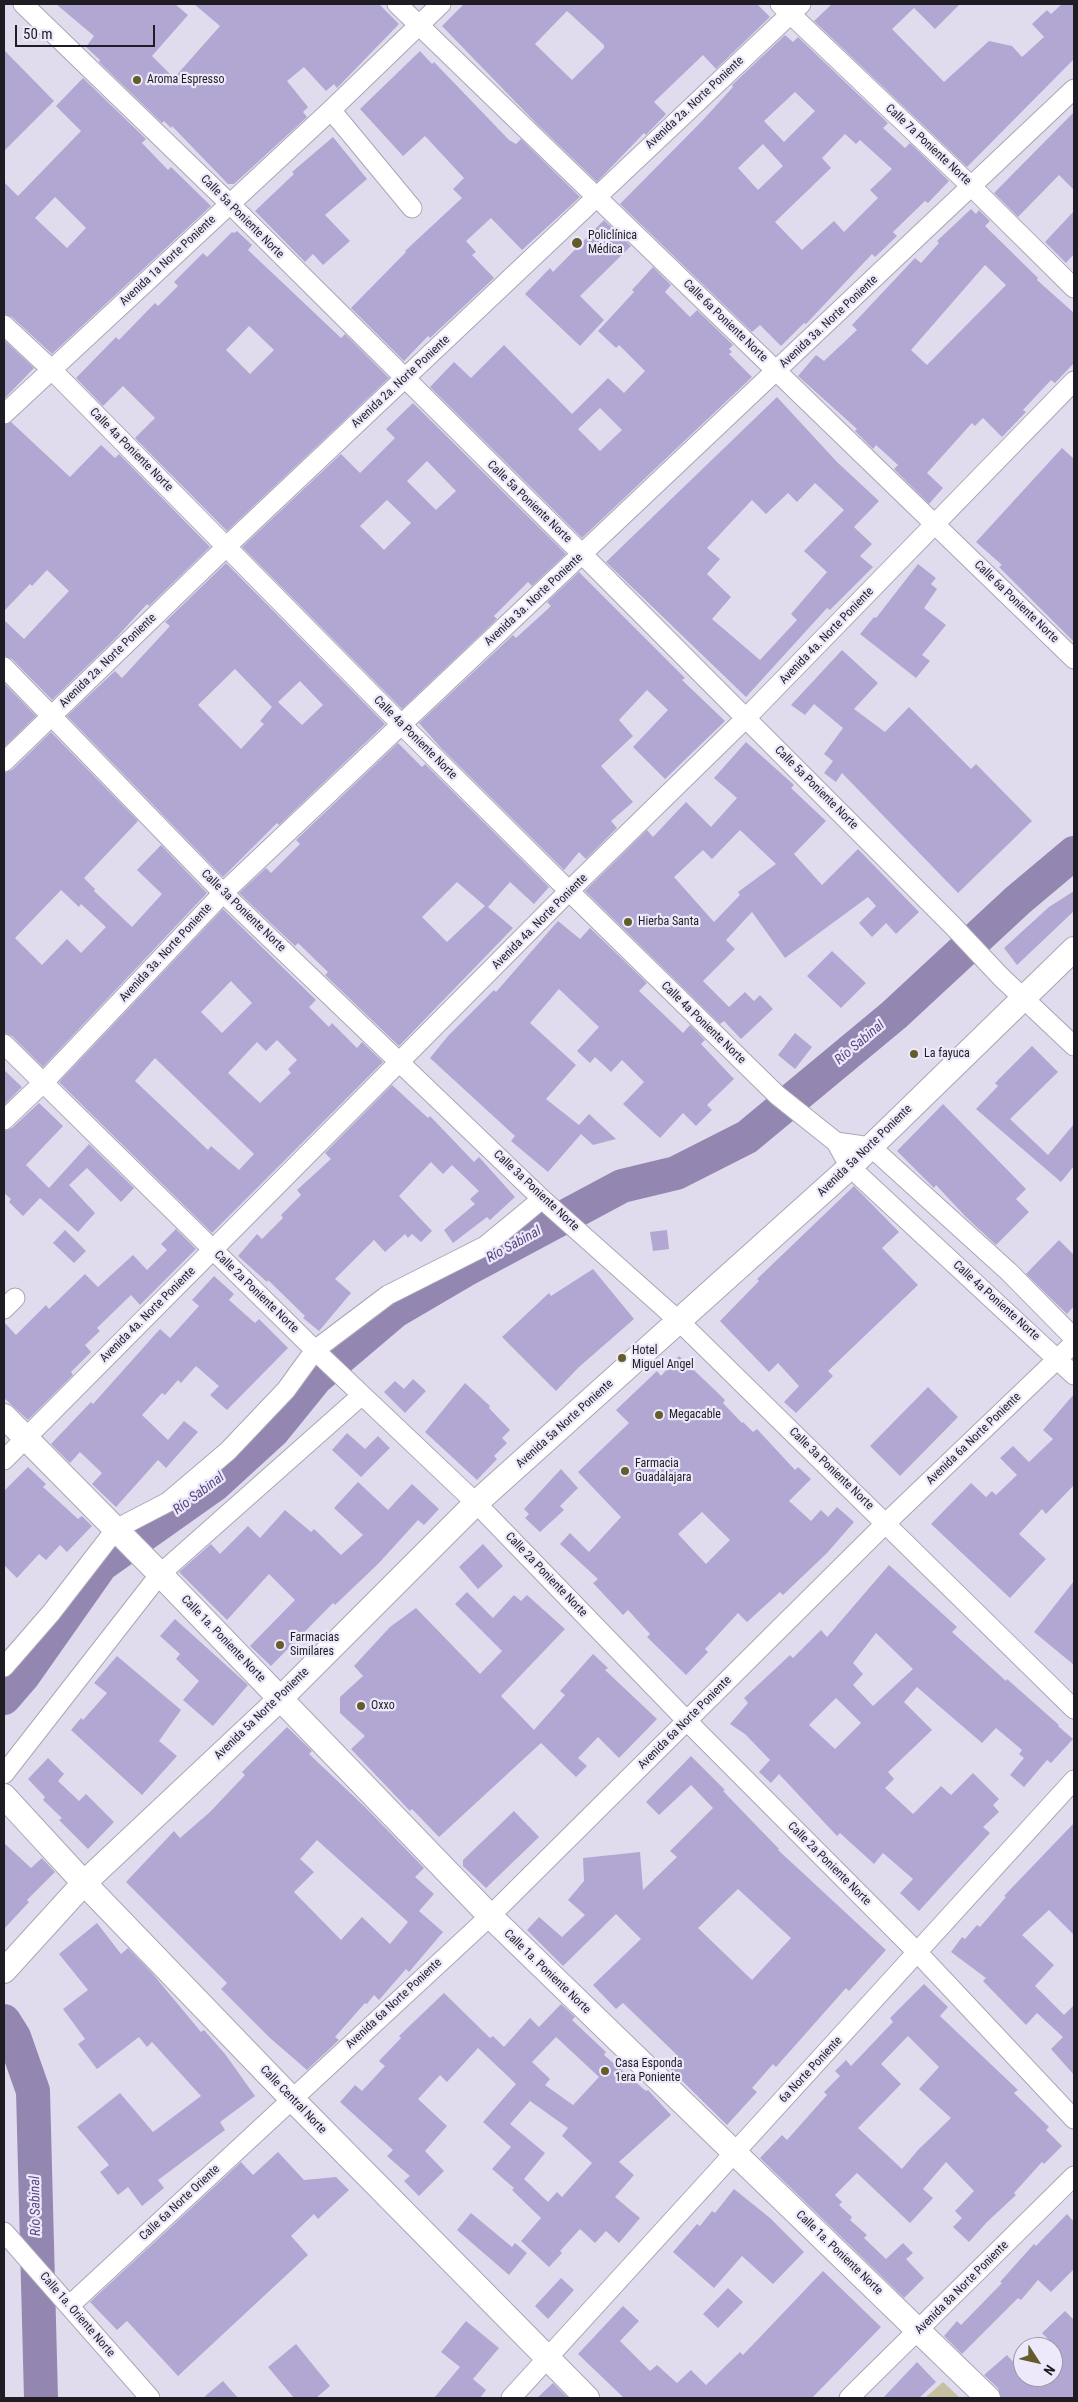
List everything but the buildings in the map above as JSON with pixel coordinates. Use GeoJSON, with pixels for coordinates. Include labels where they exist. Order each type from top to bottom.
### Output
{"type":"FeatureCollection","features":[{"type":"Feature","properties":{"kind":"main road","name":"Avenida 5a Norte Poniente"},"geometry":{"type":"LineString","coordinates":[[7,1963],[84,1883],[280,1699],[476,1503],[680,1322],[850,1167],[1074,949]]}},
{"type":"Feature","properties":{"kind":"main road","name":"Calle 1a. Poniente Norte"},"geometry":{"type":"LineString","coordinates":[[4,1416],[158,1572],[490,1916],[734,2154],[920,2330],[988,2398]]}},
{"type":"Feature","properties":{"kind":"main road","name":"Calle Central Norte"},"geometry":{"type":"LineString","coordinates":[[4,1796],[84,1883],[292,2099],[587,2398]]}},
{"type":"Feature","properties":{"kind":"street","name":"Calle 5a Poniente Norte"},"geometry":{"type":"LineString","coordinates":[[23,4],[230,204],[746,718],[953,926],[1001,977],[1074,1046]]}},
{"type":"Feature","properties":{"kind":"street","name":"Calle 6a Poniente Norte"},"geometry":{"type":"LineString","coordinates":[[397,4],[1074,658]]}},
{"type":"Feature","properties":{"kind":"street","name":"Avenida 1a Norte Poniente"},"geometry":{"type":"LineString","coordinates":[[4,414],[331,110],[441,4]]}},
{"type":"Feature","properties":{"kind":"street","name":"Calle 7a Poniente Norte"},"geometry":{"type":"LineString","coordinates":[[790,7],[1074,288]]}},
{"type":"Feature","properties":{"kind":"street","name":"Avenida 2a. Norte Poniente"},"geometry":{"type":"LineString","coordinates":[[4,762],[227,546],[596,197],[790,7]]}},
{"type":"Feature","properties":{"kind":"street","name":"Avenida 3a. Norte Poniente"},"geometry":{"type":"LineString","coordinates":[[4,1120],[44,1082],[223,893],[583,555],[1074,89]]}},
{"type":"Feature","properties":{"kind":"street"},"geometry":{"type":"LineString","coordinates":[[331,110],[412,208]]}},
{"type":"Feature","properties":{"kind":"street","name":"Calle 4a Poniente Norte"},"geometry":{"type":"LineString","coordinates":[[4,325],[51,369],[401,724],[569,891],[781,1098],[830,1137],[850,1167],[1058,1358],[1074,1375]]}},
{"type":"Feature","properties":{"kind":"street","name":"Avenida 4a. Norte Poniente"},"geometry":{"type":"LineString","coordinates":[[4,1460],[569,891],[746,718],[1074,382]]}},
{"type":"Feature","properties":{"kind":"street","name":"Calle 3a Poniente Norte"},"geometry":{"type":"LineString","coordinates":[[4,667],[52,714],[223,893],[546,1202],[680,1322],[886,1522],[1074,1709]]}},
{"type":"Feature","properties":{"kind":"street","name":"Calle 2a Poniente Norte"},"geometry":{"type":"LineString","coordinates":[[4,1044],[212,1250],[476,1503],[687,1721],[918,1953],[1074,2120]]}},
{"type":"Feature","properties":{"kind":"street"},"geometry":{"type":"LineString","coordinates":[[830,1137],[871,1147],[1009,1272],[1074,1338]]}},
{"type":"Feature","properties":{"kind":"street"},"geometry":{"type":"LineString","coordinates":[[4,1667],[51,1613],[116,1530],[168,1502],[228,1451],[319,1354],[388,1295],[484,1246],[546,1202]]}},
{"type":"Feature","properties":{"kind":"street","name":"Avenida 6a Norte Poniente"},"geometry":{"type":"LineString","coordinates":[[292,2099],[490,1916],[886,1522],[1074,1343]]}},
{"type":"Feature","properties":{"kind":"street"},"geometry":{"type":"LineString","coordinates":[[4,1774],[158,1572],[361,1394]]}},
{"type":"Feature","properties":{"kind":"street","name":"6a Norte Poniente"},"geometry":{"type":"LineString","coordinates":[[511,2398],[548,2360],[1074,1780]]}},
{"type":"Feature","properties":{"kind":"street","name":"Calle 6a Norte Oriente"},"geometry":{"type":"LineString","coordinates":[[69,2306],[292,2099]]}},
{"type":"Feature","properties":{"kind":"street","name":"Avenida 8a Norte Poniente"},"geometry":{"type":"LineString","coordinates":[[849,2398],[1074,2176]]}},
{"type":"Feature","properties":{"kind":"street","name":"Calle 1a. Oriente Norte"},"geometry":{"type":"LineString","coordinates":[[6,2235],[150,2398]]}},
{"type":"Feature","properties":{"kind":"shaded area"},"geometry":{"type":"Polygon","coordinates":[[[943,2382],[960,2398],[925,2398],[943,2382]]]}},
{"type":"Feature","properties":{"kind":"waterway","name":"Río Sabinal"},"geometry":{"type":"LineString","coordinates":[[4,1698],[23,1676],[101,1565],[214,1485],[273,1431],[316,1378],[395,1311],[465,1270],[622,1186],[676,1173],[747,1137],[894,1015],[1018,900],[1074,853]]}},
{"type":"Feature","properties":{"kind":"waterway","name":"Río Sabinal"},"geometry":{"type":"LineString","coordinates":[[4,2021],[14,2037],[33,2091],[41,2398]]}},
{"type":"Feature","properties":{"kind":"place","name":"Aroma Espresso"},"geometry":{"type":"Point","coordinates":[137,80]}},
{"type":"Feature","properties":{"kind":"place","name":"Policlínica Médica"},"geometry":{"type":"Point","coordinates":[577,243]}},
{"type":"Feature","properties":{"kind":"place","name":"Hierba Santa"},"geometry":{"type":"Point","coordinates":[628,922]}},
{"type":"Feature","properties":{"kind":"place","name":"La fayuca"},"geometry":{"type":"Point","coordinates":[914,1054]}},
{"type":"Feature","properties":{"kind":"place","name":"Hotel Miguel Angel"},"geometry":{"type":"Point","coordinates":[622,1358]}},
{"type":"Feature","properties":{"kind":"place","name":"Megacable"},"geometry":{"type":"Point","coordinates":[659,1415]}},
{"type":"Feature","properties":{"kind":"place","name":"Farmacia Guadalajara"},"geometry":{"type":"Point","coordinates":[625,1471]}},
{"type":"Feature","properties":{"kind":"place","name":"Farmacias Similares"},"geometry":{"type":"Point","coordinates":[280,1645]}},
{"type":"Feature","properties":{"kind":"place","name":"Oxxo"},"geometry":{"type":"Point","coordinates":[361,1706]}},
{"type":"Feature","properties":{"kind":"place","name":"Casa Esponda 1era Poniente"},"geometry":{"type":"Point","coordinates":[605,2071]}}]}
